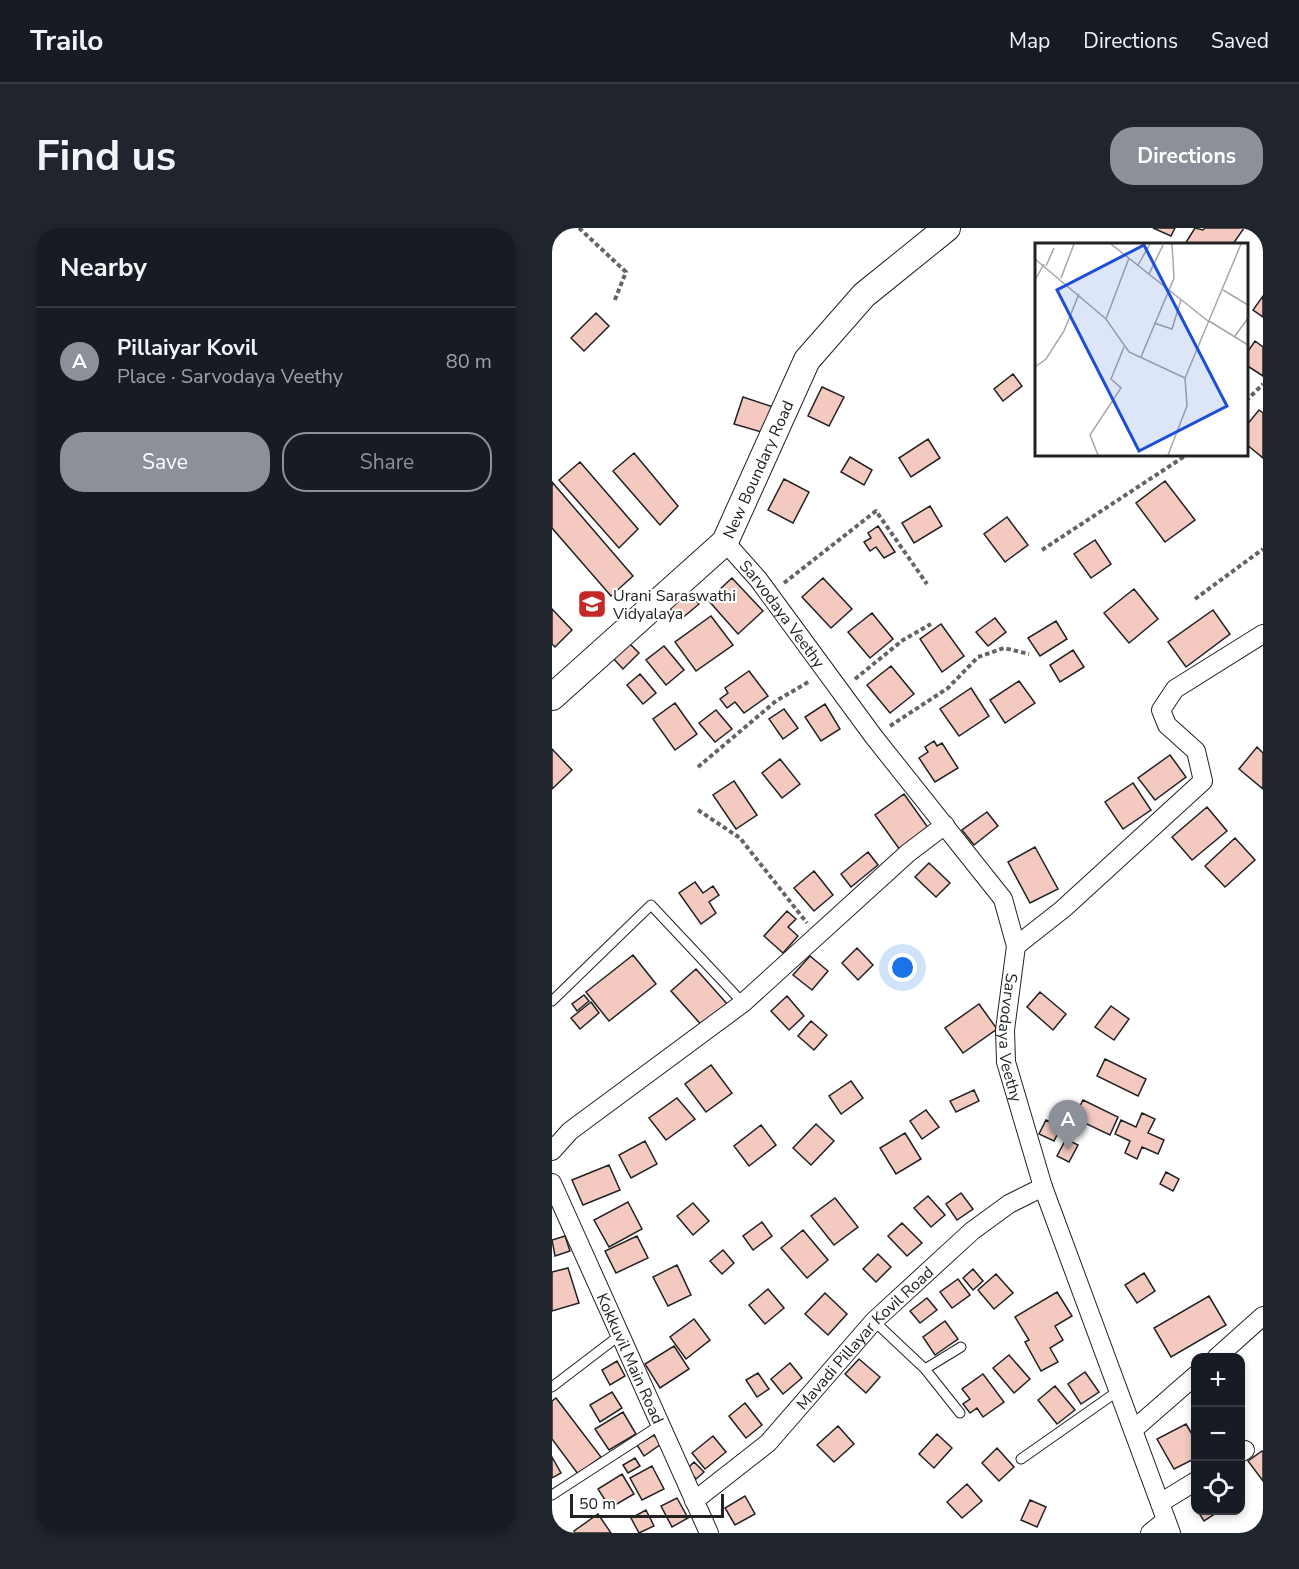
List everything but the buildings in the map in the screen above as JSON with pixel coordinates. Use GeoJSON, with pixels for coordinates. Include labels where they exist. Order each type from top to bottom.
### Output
{"type":"FeatureCollection","features":[{"type":"Feature","properties":{"kind":"main road","name":"New Boundary Road"},"geometry":{"type":"LineString","coordinates":[[552,697],[725,542],[807,360],[864,295],[947,228]]}},
{"type":"Feature","properties":{"kind":"street","name":"Sarvodaya Veethy"},"geometry":{"type":"LineString","coordinates":[[725,542],[769,595],[874,737],[1004,899],[1016,946],[1005,1030],[1006,1062],[1043,1187],[1169,1527]]}},
{"type":"Feature","properties":{"kind":"street"},"geometry":{"type":"LineString","coordinates":[[1016,946],[1063,909],[1203,781],[1196,751],[1167,725],[1161,710],[1175,689],[1263,634]]}},
{"type":"Feature","properties":{"kind":"street"},"geometry":{"type":"LineString","coordinates":[[552,1151],[570,1131],[743,1003],[908,853],[945,825]]}},
{"type":"Feature","properties":{"kind":"street","name":"Kokkuvil Main Road"},"geometry":{"type":"LineString","coordinates":[[552,1183],[709,1533]]}},
{"type":"Feature","properties":{"kind":"street","name":"Mavadi Pillayar Kovil Road"},"geometry":{"type":"LineString","coordinates":[[694,1501],[768,1443],[874,1321],[972,1231],[1009,1204],[1043,1187]]}},
{"type":"Feature","properties":{"kind":"street"},"geometry":{"type":"LineString","coordinates":[[1222,1353],[1263,1316]]}},
{"type":"Feature","properties":{"kind":"street"},"geometry":{"type":"LineString","coordinates":[[1133,1430],[1191,1379]]}},
{"type":"Feature","properties":{"kind":"street"},"geometry":{"type":"LineString","coordinates":[[1160,1503],[1191,1484]]}},
{"type":"Feature","properties":{"kind":"street"},"geometry":{"type":"LineString","coordinates":[[1150,1533],[1169,1527]]}},
{"type":"Feature","properties":{"kind":"lane"},"geometry":{"type":"LineString","coordinates":[[552,1002],[651,905],[743,1003]]}},
{"type":"Feature","properties":{"kind":"lane"},"geometry":{"type":"LineString","coordinates":[[874,1321],[925,1369],[960,1413]]}},
{"type":"Feature","properties":{"kind":"lane"},"geometry":{"type":"LineString","coordinates":[[552,1387],[620,1335]]}},
{"type":"Feature","properties":{"kind":"lane"},"geometry":{"type":"LineString","coordinates":[[925,1369],[961,1347]]}},
{"type":"Feature","properties":{"kind":"lane"},"geometry":{"type":"LineString","coordinates":[[1022,1458],[1118,1391]]}},
{"type":"Feature","properties":{"kind":"lane"},"geometry":{"type":"LineString","coordinates":[[552,1495],[660,1425]]}},
{"type":"Feature","properties":{"kind":"path"},"geometry":{"type":"LineString","coordinates":[[579,228],[626,272],[614,302]]}},
{"type":"Feature","properties":{"kind":"path"},"geometry":{"type":"LineString","coordinates":[[1248,399],[1263,384]]}},
{"type":"Feature","properties":{"kind":"path"},"geometry":{"type":"LineString","coordinates":[[1042,550],[1185,456]]}},
{"type":"Feature","properties":{"kind":"path"},"geometry":{"type":"LineString","coordinates":[[769,595],[876,511],[927,584]]}},
{"type":"Feature","properties":{"kind":"path"},"geometry":{"type":"LineString","coordinates":[[1195,599],[1263,549]]}},
{"type":"Feature","properties":{"kind":"path"},"geometry":{"type":"LineString","coordinates":[[840,690],[903,640],[931,624]]}},
{"type":"Feature","properties":{"kind":"path"},"geometry":{"type":"LineString","coordinates":[[874,737],[948,688],[978,657],[1004,648],[1029,654]]}},
{"type":"Feature","properties":{"kind":"path"},"geometry":{"type":"LineString","coordinates":[[698,767],[776,701],[826,671]]}},
{"type":"Feature","properties":{"kind":"path"},"geometry":{"type":"LineString","coordinates":[[698,810],[740,838],[816,936]]}},
{"type":"Feature","properties":{"kind":"place","name":"Urani Saraswathi Vidyalaya"},"geometry":{"type":"Point","coordinates":[592,604]}},
{"type":"Feature","properties":{"kind":"place","name":"Pillaiyar Kovil"},"geometry":{"type":"Point","coordinates":[1068,1150]}}]}
